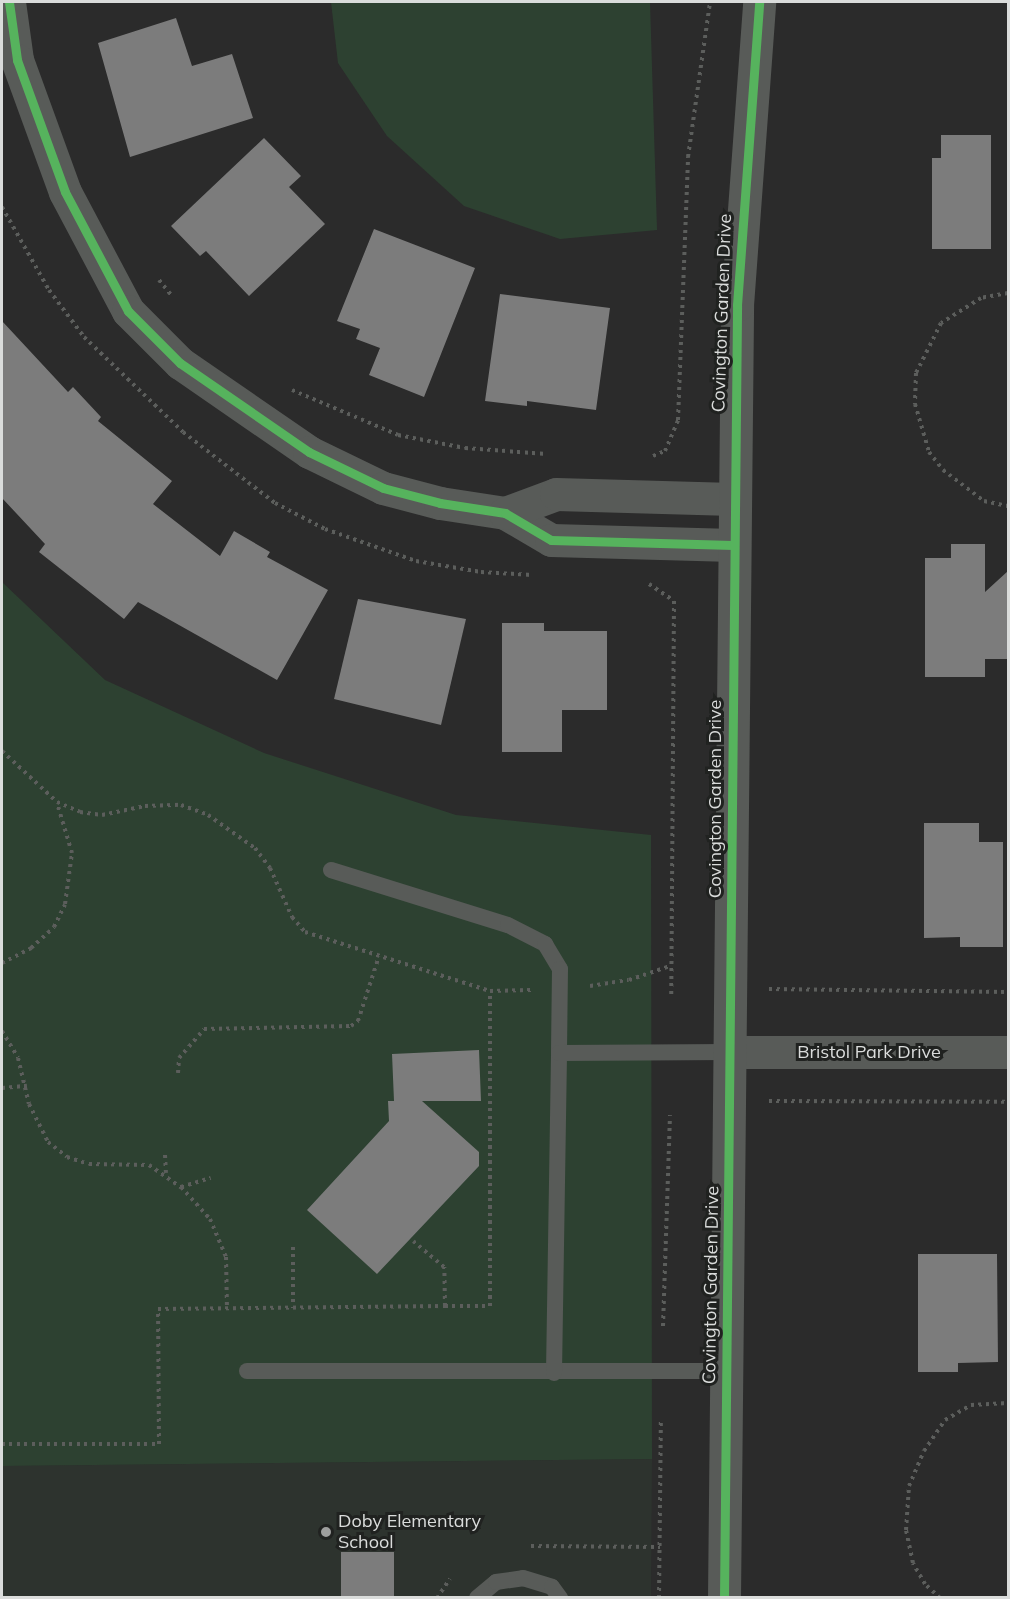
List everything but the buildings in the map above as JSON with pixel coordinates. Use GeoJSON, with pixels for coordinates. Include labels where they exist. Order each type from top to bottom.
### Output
{"type":"FeatureCollection","features":[{"type":"Feature","properties":{"kind":"street"},"geometry":{"type":"LineString","coordinates":[[9,2],[17,60],[65,192],[128,311],[180,363],[309,452],[383,488],[440,503],[506,513],[551,540],[733,545]]}},
{"type":"Feature","properties":{"kind":"street","name":"Covington Garden Drive"},"geometry":{"type":"LineString","coordinates":[[724,1598],[733,499],[737,305],[759,2]]}},
{"type":"Feature","properties":{"kind":"street"},"geometry":{"type":"LineString","coordinates":[[506,513],[556,494],[733,499]]}},
{"type":"Feature","properties":{"kind":"street","name":"Bristol Park Drive"},"geometry":{"type":"LineString","coordinates":[[730,1052],[1008,1052]]}},
{"type":"Feature","properties":{"kind":"lane"},"geometry":{"type":"LineString","coordinates":[[331,870],[508,925],[545,944],[560,969],[554,1373]]}},
{"type":"Feature","properties":{"kind":"lane"},"geometry":{"type":"LineString","coordinates":[[559,1053],[730,1052]]}},
{"type":"Feature","properties":{"kind":"lane"},"geometry":{"type":"LineString","coordinates":[[247,1371],[554,1373],[727,1371]]}},
{"type":"Feature","properties":{"kind":"lane"},"geometry":{"type":"LineString","coordinates":[[477,1598],[496,1582],[523,1578],[552,1587],[560,1598]]}},
{"type":"Feature","properties":{"kind":"path"},"geometry":{"type":"LineString","coordinates":[[651,457],[665,451],[678,420],[688,157],[710,2]]}},
{"type":"Feature","properties":{"kind":"path"},"geometry":{"type":"LineString","coordinates":[[2,207],[49,290],[84,337],[183,432],[275,503],[325,529],[416,561],[481,572],[538,575]]}},
{"type":"Feature","properties":{"kind":"path"},"geometry":{"type":"LineString","coordinates":[[152,273],[179,304]]}},
{"type":"Feature","properties":{"kind":"path"},"geometry":{"type":"LineString","coordinates":[[1008,293],[981,298],[941,323],[916,373],[915,404],[929,452],[943,470],[984,501],[1008,506]]}},
{"type":"Feature","properties":{"kind":"path"},"geometry":{"type":"LineString","coordinates":[[290,388],[398,435],[465,448],[560,454]]}},
{"type":"Feature","properties":{"kind":"path"},"geometry":{"type":"LineString","coordinates":[[645,582],[674,601],[671,996]]}},
{"type":"Feature","properties":{"kind":"path"},"geometry":{"type":"LineString","coordinates":[[2,751],[57,802],[80,813],[102,815],[145,806],[181,805],[208,815],[255,848],[270,868],[292,917],[305,932],[490,991],[537,990]]}},
{"type":"Feature","properties":{"kind":"path"},"geometry":{"type":"LineString","coordinates":[[2,963],[31,948],[54,927],[65,904],[72,853],[57,802]]}},
{"type":"Feature","properties":{"kind":"path"},"geometry":{"type":"LineString","coordinates":[[178,1073],[179,1058],[204,1029],[351,1026],[358,1021],[379,956]]}},
{"type":"Feature","properties":{"kind":"path"},"geometry":{"type":"LineString","coordinates":[[587,986],[629,980],[670,966]]}},
{"type":"Feature","properties":{"kind":"path"},"geometry":{"type":"LineString","coordinates":[[769,989],[1008,993]]}},
{"type":"Feature","properties":{"kind":"path"},"geometry":{"type":"LineString","coordinates":[[445,1306],[489,1306],[490,991]]}},
{"type":"Feature","properties":{"kind":"path"},"geometry":{"type":"LineString","coordinates":[[2,1031],[18,1058],[39,1128],[48,1142],[67,1157],[114,1167],[149,1165],[166,1174],[181,1187],[210,1219],[224,1250],[227,1308]]}},
{"type":"Feature","properties":{"kind":"path"},"geometry":{"type":"LineString","coordinates":[[2,1088],[27,1086]]}},
{"type":"Feature","properties":{"kind":"path"},"geometry":{"type":"LineString","coordinates":[[770,1101],[1008,1102]]}},
{"type":"Feature","properties":{"kind":"path"},"geometry":{"type":"LineString","coordinates":[[663,1326],[670,1115]]}},
{"type":"Feature","properties":{"kind":"path"},"geometry":{"type":"LineString","coordinates":[[165,1155],[166,1174]]}},
{"type":"Feature","properties":{"kind":"path"},"geometry":{"type":"LineString","coordinates":[[181,1187],[212,1178]]}},
{"type":"Feature","properties":{"kind":"path"},"geometry":{"type":"LineString","coordinates":[[293,1247],[293,1308]]}},
{"type":"Feature","properties":{"kind":"path"},"geometry":{"type":"LineString","coordinates":[[940,1598],[925,1584],[913,1563],[906,1530],[909,1486],[924,1451],[945,1420],[971,1406],[1008,1403]]}},
{"type":"Feature","properties":{"kind":"path"},"geometry":{"type":"LineString","coordinates":[[659,1598],[661,1418]]}},
{"type":"Feature","properties":{"kind":"shaded area","name":"Doby Elementary School"},"geometry":{"type":"Polygon","coordinates":[[[652,1459],[651,1597],[2,1597],[2,1466],[652,1459]]]}},
{"type":"Feature","properties":{"kind":"green space"},"geometry":{"type":"Polygon","coordinates":[[[331,2],[650,2],[657,230],[560,239],[464,206],[387,136],[338,63],[331,2]]]}},
{"type":"Feature","properties":{"kind":"green space"},"geometry":{"type":"Polygon","coordinates":[[[2,582],[105,680],[264,753],[456,815],[651,835],[652,1459],[2,1466],[2,582]]]}},
{"type":"Feature","properties":{"kind":"cycle path"},"geometry":{"type":"LineString","coordinates":[[9,2],[17,60],[65,192],[128,311],[180,363],[309,452],[383,488],[440,503],[505,513],[551,540],[733,545]]}},
{"type":"Feature","properties":{"kind":"cycle path"},"geometry":{"type":"LineString","coordinates":[[724,1598],[737,305],[759,2]]}},
{"type":"Feature","properties":{"kind":"place","name":"Doby Elementary School"},"geometry":{"type":"Point","coordinates":[326,1532]}}]}
